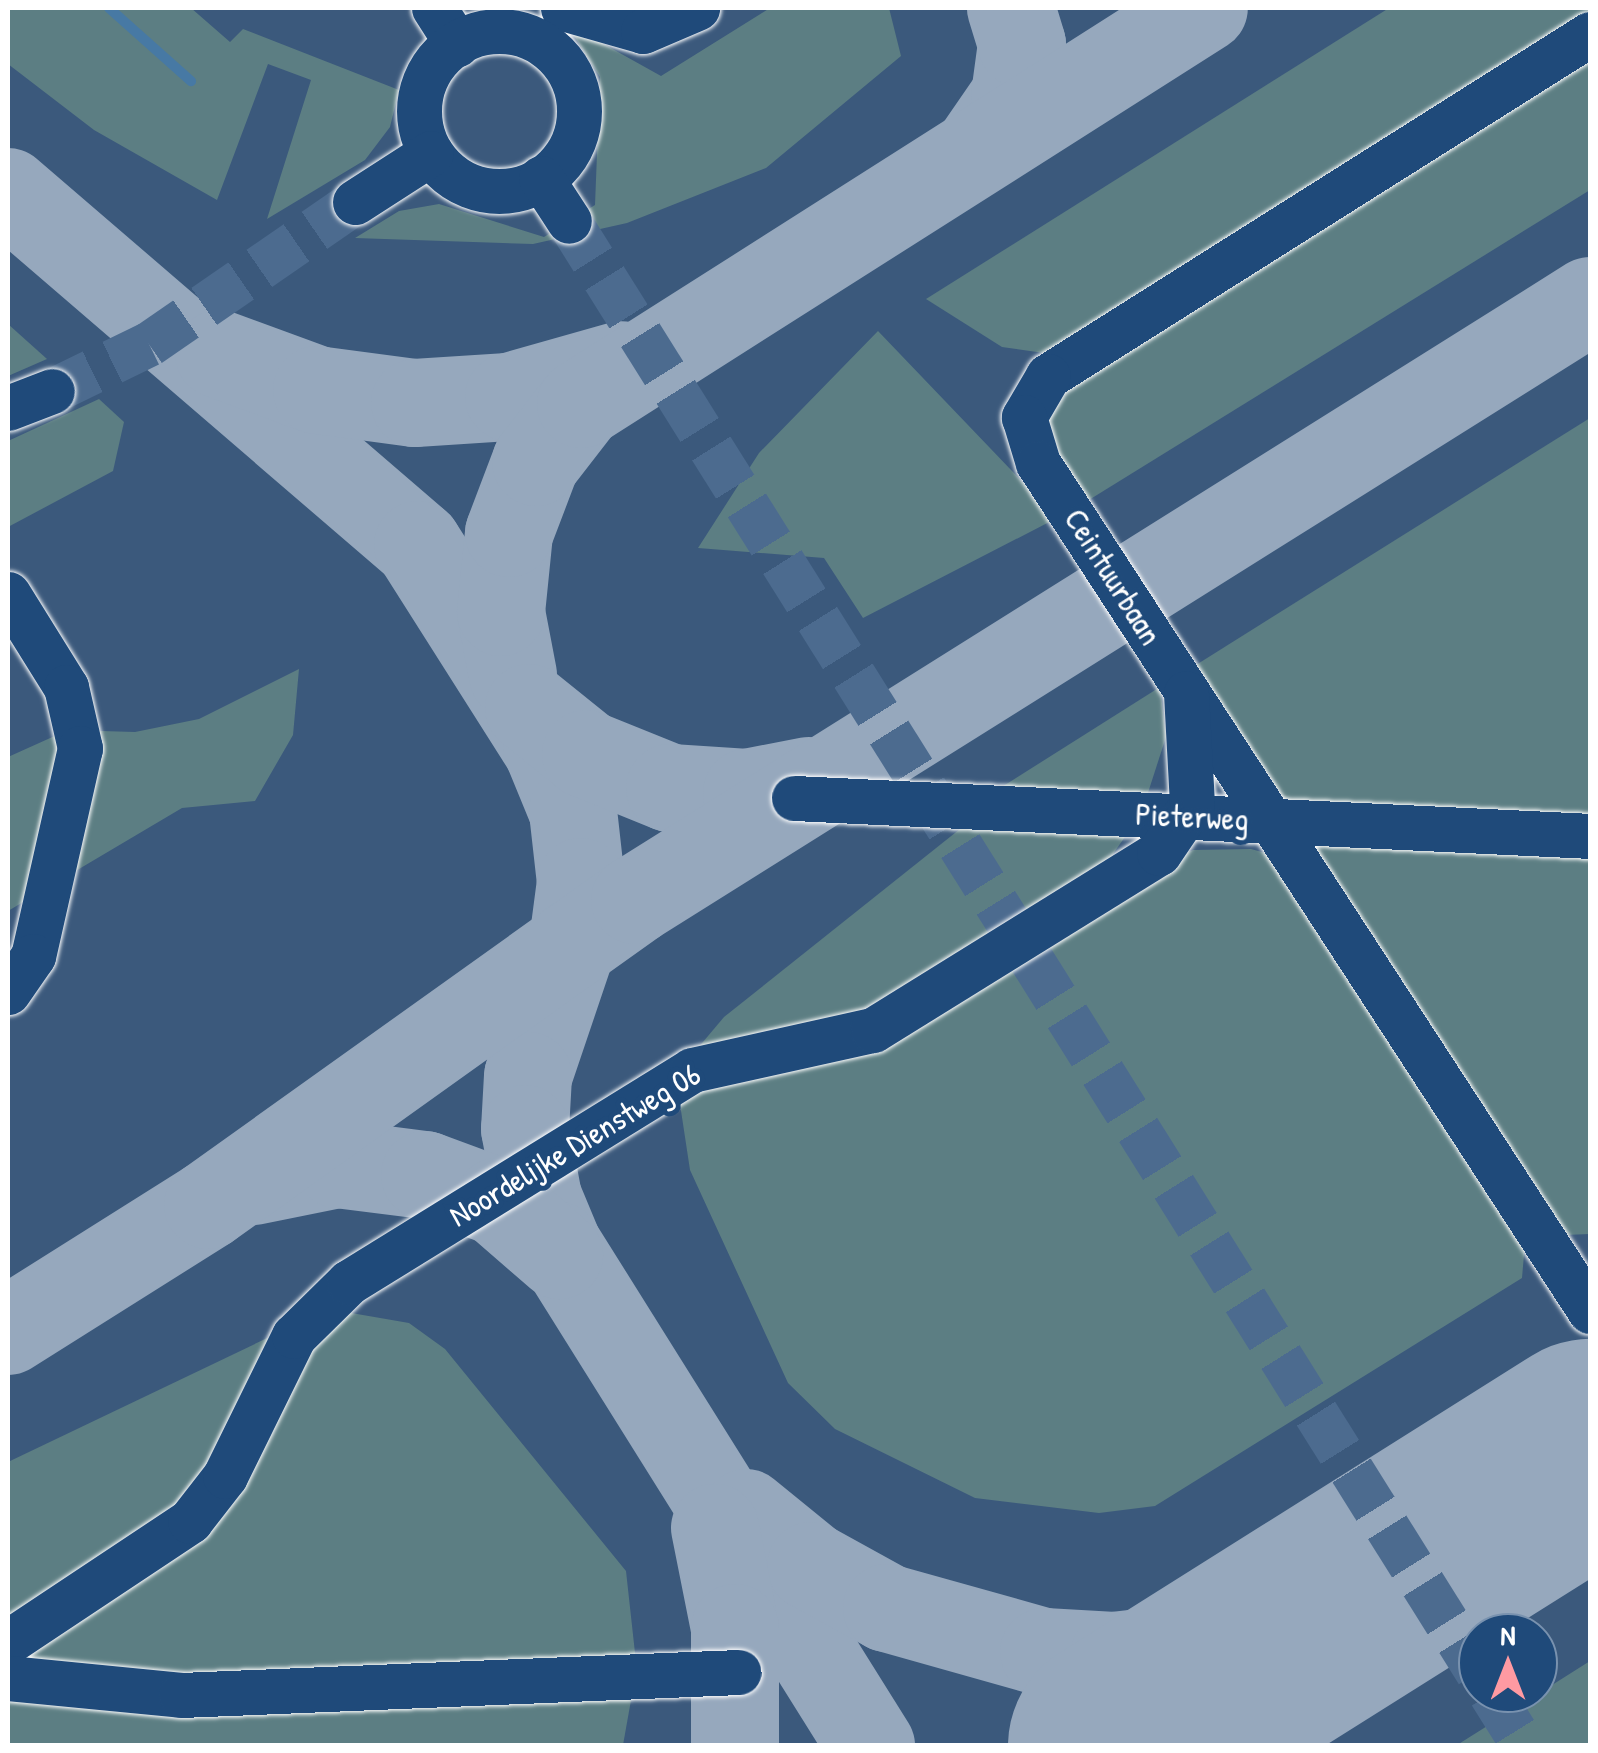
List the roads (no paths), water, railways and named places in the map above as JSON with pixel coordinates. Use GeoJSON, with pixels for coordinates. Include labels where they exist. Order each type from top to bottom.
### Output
{"type":"FeatureCollection","features":[{"type":"Feature","properties":{"kind":"lane"},"geometry":{"type":"LineString","coordinates":[[564,8],[643,31],[697,8]]}},
{"type":"Feature","properties":{"kind":"lane"},"geometry":{"type":"LineString","coordinates":[[446,26],[522,35],[567,70],[578,125],[542,178],[514,190],[475,188],[431,153],[420,97],[446,26]]}},
{"type":"Feature","properties":{"kind":"lane","name":"Ceintuurbaan"},"geometry":{"type":"LineString","coordinates":[[1590,34],[1032,391],[1024,426],[1032,452],[1186,692],[1275,820],[1590,1311]]}},
{"type":"Feature","properties":{"kind":"lane"},"geometry":{"type":"LineString","coordinates":[[355,202],[431,153]]}},
{"type":"Feature","properties":{"kind":"lane"},"geometry":{"type":"LineString","coordinates":[[542,178],[569,221]]}},
{"type":"Feature","properties":{"kind":"lane"},"geometry":{"type":"LineString","coordinates":[[8,408],[52,391]]}},
{"type":"Feature","properties":{"kind":"lane"},"geometry":{"type":"LineString","coordinates":[[8,594],[66,688],[80,748],[33,956],[8,992]]}},
{"type":"Feature","properties":{"kind":"lane"},"geometry":{"type":"LineString","coordinates":[[1186,692],[1188,817]]}},
{"type":"Feature","properties":{"kind":"lane","name":"Pieterweg"},"geometry":{"type":"LineString","coordinates":[[794,798],[1590,836]]}},
{"type":"Feature","properties":{"kind":"lane","name":"Noordelijke Dienstweg 06"},"geometry":{"type":"LineString","coordinates":[[8,1642],[190,1522],[225,1476],[294,1336],[348,1282],[692,1070],[832,1046],[899,1017],[1160,853],[1188,817]]}},
{"type":"Feature","properties":{"kind":"lane"},"geometry":{"type":"LineString","coordinates":[[8,1678],[181,1695],[739,1672]]}},
{"type":"Feature","properties":{"kind":"waterway"},"geometry":{"type":"LineString","coordinates":[[109,8],[191,81]]}},
{"type":"Feature","properties":{"kind":"tunnel"},"geometry":{"type":"LineString","coordinates":[[52,391],[149,344],[355,202]]}},
{"type":"Feature","properties":{"kind":"tunnel"},"geometry":{"type":"LineString","coordinates":[[569,221],[1458,1640]]}},
{"type":"Feature","properties":{"kind":"tunnel"},"geometry":{"type":"LineString","coordinates":[[1503,1713],[1524,1746]]}}]}
